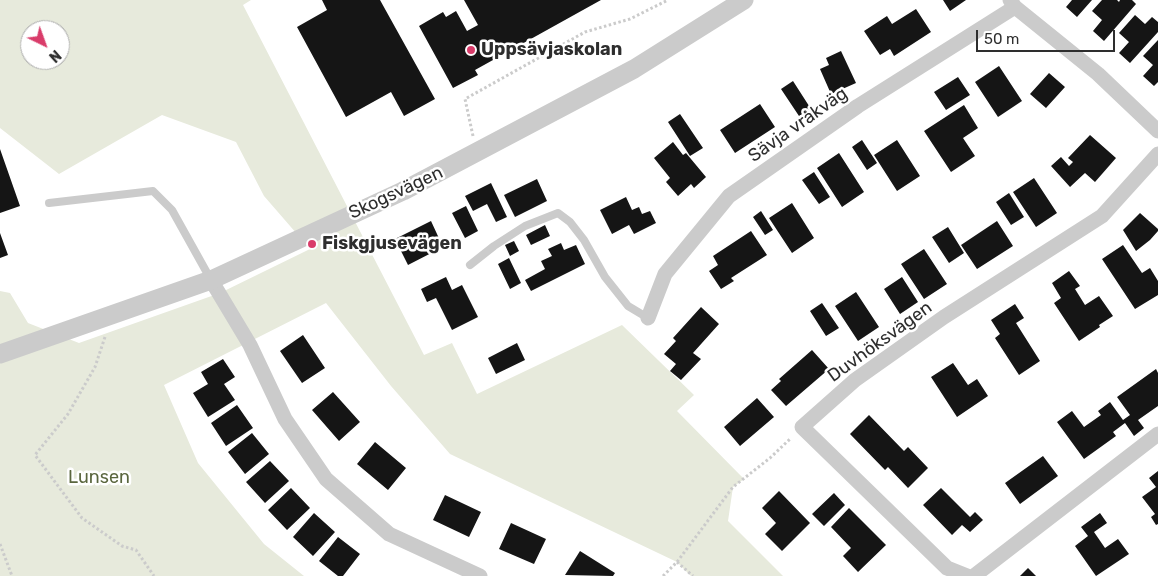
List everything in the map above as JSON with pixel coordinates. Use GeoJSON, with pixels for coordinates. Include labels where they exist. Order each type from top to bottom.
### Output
{"type":"FeatureCollection","features":[{"type":"Feature","properties":{"kind":"street","name":"Skogsvägen"},"geometry":{"type":"LineString","coordinates":[[0,354],[211,280],[403,191],[634,69],[744,0]]}},
{"type":"Feature","properties":{"kind":"street"},"geometry":{"type":"LineString","coordinates":[[1012,3],[1098,74],[1158,131]]}},
{"type":"Feature","properties":{"kind":"street","name":"Sävja vråkväg"},"geometry":{"type":"LineString","coordinates":[[648,318],[665,274],[729,196],[858,106],[1012,3]]}},
{"type":"Feature","properties":{"kind":"street","name":"Duvhöksvägen"},"geometry":{"type":"LineString","coordinates":[[802,427],[856,380],[936,323],[1102,216],[1158,154]]}},
{"type":"Feature","properties":{"kind":"street"},"geometry":{"type":"LineString","coordinates":[[211,280],[250,345],[284,418],[326,479],[389,534],[480,576]]}},
{"type":"Feature","properties":{"kind":"street"},"geometry":{"type":"LineString","coordinates":[[802,427],[947,568],[967,576]]}},
{"type":"Feature","properties":{"kind":"street"},"geometry":{"type":"LineString","coordinates":[[974,576],[1158,434]]}},
{"type":"Feature","properties":{"kind":"lane"},"geometry":{"type":"LineString","coordinates":[[49,203],[153,191],[172,210],[211,280]]}},
{"type":"Feature","properties":{"kind":"lane"},"geometry":{"type":"LineString","coordinates":[[470,265],[494,246],[525,226],[558,213],[570,222],[584,240],[605,277],[628,306],[648,318]]}},
{"type":"Feature","properties":{"kind":"path"},"geometry":{"type":"LineString","coordinates":[[476,154],[465,99],[585,32],[630,19],[668,0]]}},
{"type":"Feature","properties":{"kind":"path"},"geometry":{"type":"LineString","coordinates":[[101,319],[105,336],[95,366],[68,414],[35,455],[82,518],[122,546],[136,550],[154,576]]}},
{"type":"Feature","properties":{"kind":"path"},"geometry":{"type":"LineString","coordinates":[[663,576],[677,562],[733,487],[770,458],[802,427]]}},
{"type":"Feature","properties":{"kind":"path"},"geometry":{"type":"LineString","coordinates":[[0,544],[12,576]]}},
{"type":"Feature","properties":{"kind":"path"},"geometry":{"type":"LineString","coordinates":[[677,562],[693,576]]}},
{"type":"Feature","properties":{"kind":"green space","name":"Lunsen"},"geometry":{"type":"Polygon","coordinates":[[[0,0],[251,0],[243,5],[424,355],[452,343],[477,394],[622,325],[694,395],[677,411],[744,479],[733,487],[728,521],[783,576],[691,576],[677,562],[450,454],[391,386],[326,303],[164,385],[198,463],[264,544],[304,576],[0,576],[0,291],[10,293],[28,323],[79,343],[220,293],[310,249],[264,196],[236,142],[162,115],[59,174],[0,128],[0,0]]]}},
{"type":"Feature","properties":{"kind":"building"},"geometry":{"type":"Polygon","coordinates":[[[322,0],[380,0],[435,99],[404,116],[391,92],[346,117],[297,27],[327,10],[322,0]]]}},
{"type":"Feature","properties":{"kind":"building","name":"Uppsävjaskolan"},"geometry":{"type":"Polygon","coordinates":[[[464,0],[601,0],[475,70],[478,75],[453,88],[419,26],[443,12],[446,17],[456,11],[467,31],[478,25],[464,0]]]}},
{"type":"Feature","properties":{"kind":"building"},"geometry":{"type":"Polygon","coordinates":[[[943,0],[966,0],[950,11],[943,0]]]}},
{"type":"Feature","properties":{"kind":"building"},"geometry":{"type":"Polygon","coordinates":[[[1072,0],[1092,0],[1077,17],[1066,7],[1072,0]]]}},
{"type":"Feature","properties":{"kind":"building"},"geometry":{"type":"Polygon","coordinates":[[[1102,0],[1117,0],[1119,2],[1120,0],[1132,0],[1136,4],[1104,41],[1093,31],[1102,20],[1092,11],[1102,0]]]}},
{"type":"Feature","properties":{"kind":"building"},"geometry":{"type":"Polygon","coordinates":[[[916,9],[931,32],[894,56],[890,49],[880,55],[864,31],[887,16],[892,24],[916,9]]]}},
{"type":"Feature","properties":{"kind":"building"},"geometry":{"type":"Polygon","coordinates":[[[1135,15],[1145,24],[1152,17],[1158,22],[1158,32],[1130,63],[1119,53],[1129,42],[1119,33],[1135,15]]]}},
{"type":"Feature","properties":{"kind":"building"},"geometry":{"type":"Polygon","coordinates":[[[1158,40],[1158,82],[1154,86],[1143,76],[1153,65],[1143,56],[1158,40]]]}},
{"type":"Feature","properties":{"kind":"building"},"geometry":{"type":"Polygon","coordinates":[[[841,51],[856,83],[831,94],[820,69],[829,65],[826,58],[841,51]]]}},
{"type":"Feature","properties":{"kind":"building"},"geometry":{"type":"Polygon","coordinates":[[[999,66],[1022,101],[998,117],[975,82],[999,66]]]}},
{"type":"Feature","properties":{"kind":"building"},"geometry":{"type":"Polygon","coordinates":[[[1049,73],[1065,87],[1046,108],[1030,94],[1049,73]]]}},
{"type":"Feature","properties":{"kind":"building"},"geometry":{"type":"Polygon","coordinates":[[[958,77],[970,95],[946,110],[934,92],[958,77]]]}},
{"type":"Feature","properties":{"kind":"building"},"geometry":{"type":"Polygon","coordinates":[[[793,81],[811,109],[799,116],[781,89],[793,81]]]}},
{"type":"Feature","properties":{"kind":"building"},"geometry":{"type":"Polygon","coordinates":[[[760,104],[775,127],[735,153],[720,130],[760,104]]]}},
{"type":"Feature","properties":{"kind":"building"},"geometry":{"type":"Polygon","coordinates":[[[964,105],[978,128],[963,138],[975,156],[951,172],[924,131],[964,105]]]}},
{"type":"Feature","properties":{"kind":"building"},"geometry":{"type":"Polygon","coordinates":[[[680,114],[703,148],[690,156],[668,122],[680,114]]]}},
{"type":"Feature","properties":{"kind":"building"},"geometry":{"type":"Polygon","coordinates":[[[1090,135],[1116,158],[1095,182],[1085,173],[1070,187],[1051,166],[1061,157],[1069,166],[1073,162],[1068,158],[1090,135]]]}},
{"type":"Feature","properties":{"kind":"building"},"geometry":{"type":"Polygon","coordinates":[[[862,140],[877,163],[867,170],[852,147],[862,140]]]}},
{"type":"Feature","properties":{"kind":"building"},"geometry":{"type":"Polygon","coordinates":[[[897,140],[920,176],[897,191],[874,155],[897,140]]]}},
{"type":"Feature","properties":{"kind":"building"},"geometry":{"type":"Polygon","coordinates":[[[673,142],[683,155],[686,153],[706,177],[694,188],[691,184],[678,196],[666,182],[670,178],[654,158],[673,142]]]}},
{"type":"Feature","properties":{"kind":"building"},"geometry":{"type":"Polygon","coordinates":[[[0,149],[20,206],[0,213],[0,149]]]}},
{"type":"Feature","properties":{"kind":"building"},"geometry":{"type":"Polygon","coordinates":[[[839,153],[864,192],[842,207],[817,168],[839,153]]]}},
{"type":"Feature","properties":{"kind":"building"},"geometry":{"type":"Polygon","coordinates":[[[814,172],[830,197],[819,204],[802,180],[814,172]]]}},
{"type":"Feature","properties":{"kind":"building"},"geometry":{"type":"Polygon","coordinates":[[[1034,178],[1057,213],[1036,227],[1013,192],[1034,178]]]}},
{"type":"Feature","properties":{"kind":"building"},"geometry":{"type":"Polygon","coordinates":[[[537,179],[547,201],[515,217],[504,195],[537,179]]]}},
{"type":"Feature","properties":{"kind":"building"},"geometry":{"type":"Polygon","coordinates":[[[491,183],[507,217],[496,222],[487,204],[473,211],[465,196],[491,183]]]}},
{"type":"Feature","properties":{"kind":"building"},"geometry":{"type":"Polygon","coordinates":[[[1009,193],[1024,217],[1011,225],[996,202],[1009,193]]]}},
{"type":"Feature","properties":{"kind":"building"},"geometry":{"type":"Polygon","coordinates":[[[626,197],[632,210],[639,207],[642,214],[650,211],[656,223],[634,234],[629,225],[612,234],[600,210],[626,197]]]}},
{"type":"Feature","properties":{"kind":"building"},"geometry":{"type":"Polygon","coordinates":[[[792,203],[814,238],[792,253],[769,218],[792,203]]]}},
{"type":"Feature","properties":{"kind":"building"},"geometry":{"type":"Polygon","coordinates":[[[466,206],[478,231],[465,238],[452,213],[466,206]]]}},
{"type":"Feature","properties":{"kind":"building"},"geometry":{"type":"Polygon","coordinates":[[[761,211],[773,230],[765,235],[753,217],[761,211]]]}},
{"type":"Feature","properties":{"kind":"building"},"geometry":{"type":"Polygon","coordinates":[[[1140,213],[1158,231],[1136,251],[1123,230],[1140,213]]]}},
{"type":"Feature","properties":{"kind":"building"},"geometry":{"type":"Polygon","coordinates":[[[431,221],[443,247],[408,265],[395,239],[431,221]]]}},
{"type":"Feature","properties":{"kind":"building"},"geometry":{"type":"Polygon","coordinates":[[[997,221],[1013,246],[977,269],[961,245],[997,221]]]}},
{"type":"Feature","properties":{"kind":"building"},"geometry":{"type":"Polygon","coordinates":[[[545,225],[550,236],[531,245],[526,235],[545,225]]]}},
{"type":"Feature","properties":{"kind":"building"},"geometry":{"type":"Polygon","coordinates":[[[948,227],[964,253],[949,263],[932,237],[948,227]]]}},
{"type":"Feature","properties":{"kind":"building"},"geometry":{"type":"Polygon","coordinates":[[[751,231],[767,255],[731,278],[734,281],[721,289],[709,271],[718,265],[713,256],[751,231]]]}},
{"type":"Feature","properties":{"kind":"building"},"geometry":{"type":"Polygon","coordinates":[[[0,233],[8,255],[0,258],[0,233]]]}},
{"type":"Feature","properties":{"kind":"building"},"geometry":{"type":"Polygon","coordinates":[[[514,241],[519,251],[510,256],[505,245],[514,241]]]}},
{"type":"Feature","properties":{"kind":"building"},"geometry":{"type":"Polygon","coordinates":[[[561,243],[564,250],[576,245],[585,264],[531,291],[525,280],[545,269],[541,261],[552,256],[548,249],[561,243]]]}},
{"type":"Feature","properties":{"kind":"building"},"geometry":{"type":"Polygon","coordinates":[[[1123,245],[1142,273],[1150,268],[1158,281],[1158,295],[1135,309],[1102,259],[1123,245]]]}},
{"type":"Feature","properties":{"kind":"building"},"geometry":{"type":"Polygon","coordinates":[[[924,249],[947,284],[924,299],[901,264],[924,249]]]}},
{"type":"Feature","properties":{"kind":"building"},"geometry":{"type":"Polygon","coordinates":[[[509,258],[521,283],[510,289],[498,264],[509,258]]]}},
{"type":"Feature","properties":{"kind":"building"},"geometry":{"type":"Polygon","coordinates":[[[1069,271],[1080,286],[1075,289],[1085,305],[1099,296],[1113,316],[1079,341],[1054,303],[1061,298],[1052,283],[1069,271]]]}},
{"type":"Feature","properties":{"kind":"building"},"geometry":{"type":"Polygon","coordinates":[[[446,277],[452,290],[462,285],[478,317],[452,330],[436,298],[427,302],[421,289],[446,277]]]}},
{"type":"Feature","properties":{"kind":"building"},"geometry":{"type":"Polygon","coordinates":[[[902,277],[918,302],[900,314],[884,289],[902,277]]]}},
{"type":"Feature","properties":{"kind":"building"},"geometry":{"type":"Polygon","coordinates":[[[856,292],[879,327],[858,341],[835,306],[856,292]]]}},
{"type":"Feature","properties":{"kind":"building"},"geometry":{"type":"Polygon","coordinates":[[[822,303],[839,328],[826,336],[810,311],[822,303]]]}},
{"type":"Feature","properties":{"kind":"building"},"geometry":{"type":"Polygon","coordinates":[[[1015,304],[1024,318],[1016,323],[1040,361],[1019,375],[995,338],[1000,334],[991,320],[1015,304]]]}},
{"type":"Feature","properties":{"kind":"building"},"geometry":{"type":"Polygon","coordinates":[[[701,307],[719,324],[693,353],[701,359],[681,380],[670,371],[676,364],[664,354],[676,341],[673,338],[701,307]]]}},
{"type":"Feature","properties":{"kind":"building"},"geometry":{"type":"Polygon","coordinates":[[[303,335],[325,368],[302,383],[280,351],[303,335]]]}},
{"type":"Feature","properties":{"kind":"building"},"geometry":{"type":"Polygon","coordinates":[[[517,343],[525,360],[496,374],[488,358],[517,343]]]}},
{"type":"Feature","properties":{"kind":"building"},"geometry":{"type":"Polygon","coordinates":[[[812,350],[829,369],[786,406],[771,390],[781,381],[779,379],[812,350]]]}},
{"type":"Feature","properties":{"kind":"building"},"geometry":{"type":"Polygon","coordinates":[[[223,359],[235,377],[224,384],[235,400],[208,417],[193,393],[208,384],[201,372],[223,359]]]}},
{"type":"Feature","properties":{"kind":"building"},"geometry":{"type":"Polygon","coordinates":[[[953,363],[968,385],[977,379],[988,396],[957,417],[931,377],[953,363]]]}},
{"type":"Feature","properties":{"kind":"building"},"geometry":{"type":"Polygon","coordinates":[[[1156,369],[1158,373],[1158,406],[1138,420],[1144,428],[1134,436],[1125,423],[1113,432],[1116,436],[1084,459],[1057,422],[1072,411],[1084,427],[1101,415],[1098,411],[1110,402],[1123,420],[1130,415],[1117,397],[1156,369]]]}},
{"type":"Feature","properties":{"kind":"building"},"geometry":{"type":"Polygon","coordinates":[[[333,392],[360,422],[339,441],[312,410],[333,392]]]}},
{"type":"Feature","properties":{"kind":"building"},"geometry":{"type":"Polygon","coordinates":[[[757,398],[774,417],[740,446],[724,427],[757,398]]]}},
{"type":"Feature","properties":{"kind":"building"},"geometry":{"type":"Polygon","coordinates":[[[237,405],[253,428],[226,446],[211,423],[237,405]]]}},
{"type":"Feature","properties":{"kind":"building"},"geometry":{"type":"Polygon","coordinates":[[[869,415],[904,451],[908,447],[928,468],[908,488],[888,467],[885,470],[850,434],[869,415]]]}},
{"type":"Feature","properties":{"kind":"building"},"geometry":{"type":"Polygon","coordinates":[[[252,433],[269,454],[245,474],[228,452],[252,433]]]}},
{"type":"Feature","properties":{"kind":"building"},"geometry":{"type":"Polygon","coordinates":[[[375,442],[406,468],[388,490],[357,464],[375,442]]]}},
{"type":"Feature","properties":{"kind":"building"},"geometry":{"type":"Polygon","coordinates":[[[1043,456],[1058,476],[1020,504],[1005,483],[1043,456]]]}},
{"type":"Feature","properties":{"kind":"building"},"geometry":{"type":"Polygon","coordinates":[[[270,461],[289,481],[265,503],[246,482],[270,461]]]}},
{"type":"Feature","properties":{"kind":"building"},"geometry":{"type":"Polygon","coordinates":[[[1158,471],[1158,524],[1156,525],[1151,517],[1155,514],[1142,497],[1156,487],[1149,478],[1158,471]]]}},
{"type":"Feature","properties":{"kind":"building"},"geometry":{"type":"Polygon","coordinates":[[[291,488],[310,508],[287,530],[268,510],[291,488]]]}},
{"type":"Feature","properties":{"kind":"building"},"geometry":{"type":"Polygon","coordinates":[[[941,488],[970,517],[975,512],[983,520],[970,532],[962,525],[952,535],[923,505],[941,488]]]}},
{"type":"Feature","properties":{"kind":"building"},"geometry":{"type":"Polygon","coordinates":[[[779,491],[810,523],[782,551],[765,534],[776,523],[762,508],[779,491]]]}},
{"type":"Feature","properties":{"kind":"building"},"geometry":{"type":"Polygon","coordinates":[[[834,493],[845,505],[824,526],[812,514],[834,493]]]}},
{"type":"Feature","properties":{"kind":"building"},"geometry":{"type":"Polygon","coordinates":[[[445,495],[481,512],[469,537],[433,520],[445,495]]]}},
{"type":"Feature","properties":{"kind":"building"},"geometry":{"type":"Polygon","coordinates":[[[849,508],[886,545],[858,572],[843,556],[851,548],[831,527],[849,508]]]}},
{"type":"Feature","properties":{"kind":"building"},"geometry":{"type":"Polygon","coordinates":[[[314,513],[335,532],[313,556],[293,537],[314,513]]]}},
{"type":"Feature","properties":{"kind":"building"},"geometry":{"type":"Polygon","coordinates":[[[1100,513],[1107,523],[1094,532],[1105,548],[1118,539],[1129,554],[1096,576],[1075,546],[1088,536],[1081,527],[1100,513]]]}},
{"type":"Feature","properties":{"kind":"building"},"geometry":{"type":"Polygon","coordinates":[[[511,523],[546,539],[534,564],[499,549],[511,523]]]}},
{"type":"Feature","properties":{"kind":"building"},"geometry":{"type":"Polygon","coordinates":[[[338,537],[360,554],[343,576],[338,576],[319,561],[338,537]]]}},
{"type":"Feature","properties":{"kind":"building"},"geometry":{"type":"Polygon","coordinates":[[[580,551],[615,573],[613,576],[565,575],[580,551]]]}},
{"type":"Feature","properties":{"kind":"building"},"geometry":{"type":"Polygon","coordinates":[[[1028,568],[1036,576],[1020,576],[1028,568]]]}},
{"type":"Feature","properties":{"kind":"place","name":"Uppsävjaskolan"},"geometry":{"type":"Point","coordinates":[471,50]}},
{"type":"Feature","properties":{"kind":"place","name":"Fiskgjusevägen"},"geometry":{"type":"Point","coordinates":[312,244]}}]}
